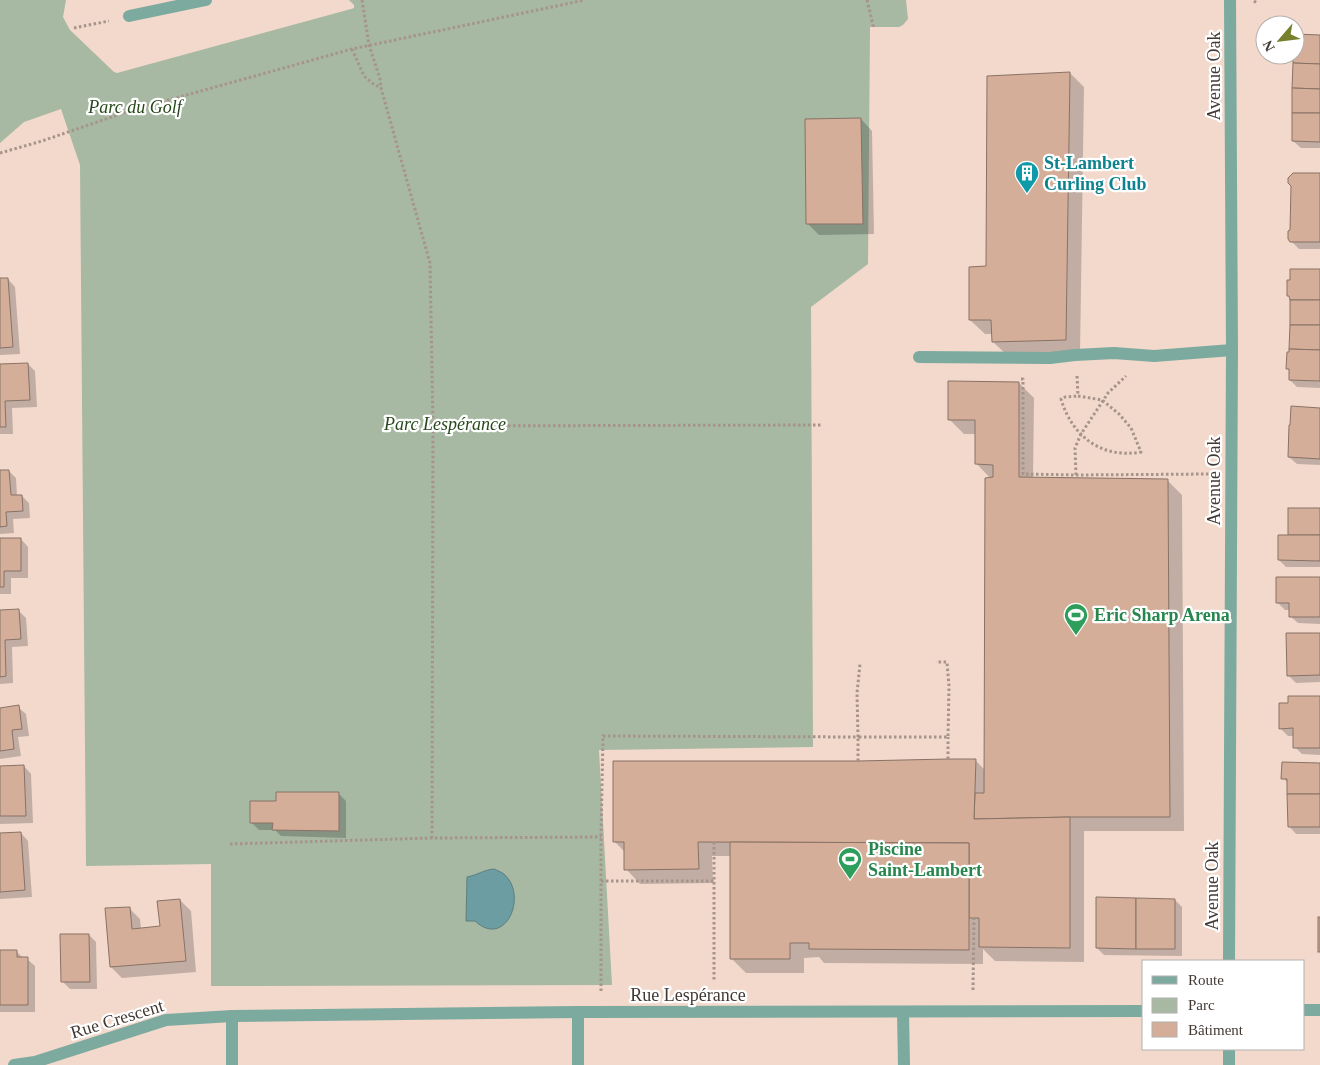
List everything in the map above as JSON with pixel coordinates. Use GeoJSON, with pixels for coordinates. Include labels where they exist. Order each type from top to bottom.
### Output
{"type":"FeatureCollection","features":[{"type":"Feature","properties":{"kind":"street"},"geometry":{"type":"LineString","coordinates":[[129,16],[206,0]]}},
{"type":"Feature","properties":{"kind":"street","name":"Avenue Oak"},"geometry":{"type":"LineString","coordinates":[[1229,960],[1232,350],[1230,0]]}},
{"type":"Feature","properties":{"kind":"street"},"geometry":{"type":"LineString","coordinates":[[919,357],[1050,358],[1114,353],[1154,356],[1232,350]]}},
{"type":"Feature","properties":{"kind":"street"},"geometry":{"type":"LineString","coordinates":[[1305,1010],[1320,1010]]}},
{"type":"Feature","properties":{"kind":"street","name":"Rue Lespérance"},"geometry":{"type":"LineString","coordinates":[[232,1016],[578,1012],[1142,1011]]}},
{"type":"Feature","properties":{"kind":"street"},"geometry":{"type":"LineString","coordinates":[[578,1012],[578,1065]]}},
{"type":"Feature","properties":{"kind":"street"},"geometry":{"type":"LineString","coordinates":[[904,1012],[904,1065]]}},
{"type":"Feature","properties":{"kind":"street"},"geometry":{"type":"LineString","coordinates":[[232,1016],[232,1065]]}},
{"type":"Feature","properties":{"kind":"street","name":"Rue Crescent"},"geometry":{"type":"LineString","coordinates":[[14,1065],[35,1062],[166,1020],[232,1016]]}},
{"type":"Feature","properties":{"kind":"street"},"geometry":{"type":"LineString","coordinates":[[1229,1050],[1229,1065]]}},
{"type":"Feature","properties":{"kind":"path"},"geometry":{"type":"LineString","coordinates":[[362,0],[369,45],[430,263],[433,426],[432,838]]}},
{"type":"Feature","properties":{"kind":"path"},"geometry":{"type":"LineString","coordinates":[[0,153],[42,141],[129,111],[352,49],[585,0]]}},
{"type":"Feature","properties":{"kind":"path"},"geometry":{"type":"LineString","coordinates":[[867,0],[874,28]]}},
{"type":"Feature","properties":{"kind":"path"},"geometry":{"type":"LineString","coordinates":[[1254,1],[1258,4]]}},
{"type":"Feature","properties":{"kind":"path"},"geometry":{"type":"LineString","coordinates":[[74,28],[129,16]]}},
{"type":"Feature","properties":{"kind":"path"},"geometry":{"type":"LineString","coordinates":[[352,49],[364,76],[381,88]]}},
{"type":"Feature","properties":{"kind":"path"},"geometry":{"type":"LineString","coordinates":[[1013,379],[1023,379],[1023,474],[1076,476],[1210,474]]}},
{"type":"Feature","properties":{"kind":"path"},"geometry":{"type":"LineString","coordinates":[[1078,396],[1102,400],[1119,414],[1131,428],[1141,452],[1132,454],[1111,452],[1091,444],[1074,427],[1061,399],[1078,396]]}},
{"type":"Feature","properties":{"kind":"path"},"geometry":{"type":"LineString","coordinates":[[1076,476],[1075,448],[1081,434],[1102,400]]}},
{"type":"Feature","properties":{"kind":"path"},"geometry":{"type":"LineString","coordinates":[[433,426],[822,425]]}},
{"type":"Feature","properties":{"kind":"path"},"geometry":{"type":"LineString","coordinates":[[936,662],[947,662],[949,686],[948,759]]}},
{"type":"Feature","properties":{"kind":"path"},"geometry":{"type":"LineString","coordinates":[[858,761],[857,693],[860,664]]}},
{"type":"Feature","properties":{"kind":"path"},"geometry":{"type":"LineString","coordinates":[[601,991],[603,736],[948,737]]}},
{"type":"Feature","properties":{"kind":"path"},"geometry":{"type":"LineString","coordinates":[[230,844],[432,838],[601,837]]}},
{"type":"Feature","properties":{"kind":"path"},"geometry":{"type":"LineString","coordinates":[[714,842],[714,980]]}},
{"type":"Feature","properties":{"kind":"path"},"geometry":{"type":"LineString","coordinates":[[601,881],[714,881]]}},
{"type":"Feature","properties":{"kind":"path"},"geometry":{"type":"LineString","coordinates":[[972,990],[974,918]]}},
{"type":"Feature","properties":{"kind":"green space","name":"Parc Lespérance"},"geometry":{"type":"Polygon","coordinates":[[[0,0],[66,0],[63,17],[70,30],[117,73],[354,8],[354,5],[349,0],[906,0],[908,19],[903,25],[899,27],[870,27],[868,264],[811,307],[813,747],[599,750],[612,985],[211,986],[211,864],[86,866],[80,165],[61,109],[24,122],[0,143],[0,0]]]}},
{"type":"Feature","properties":{"kind":"water"},"geometry":{"type":"Polygon","coordinates":[[[494,869],[505,875],[512,884],[514,895],[514,907],[510,917],[504,925],[496,929],[486,928],[475,921],[466,921],[467,877],[494,869]]]}},
{"type":"Feature","properties":{"kind":"building"},"geometry":{"type":"Polygon","coordinates":[[[1305,34],[1320,35],[1320,64],[1305,63],[1305,34]]]}},
{"type":"Feature","properties":{"kind":"building"},"geometry":{"type":"Polygon","coordinates":[[[1320,64],[1320,89],[1292,88],[1293,65],[1320,64]]]}},
{"type":"Feature","properties":{"kind":"building","name":"St-Lambert Curling Club"},"geometry":{"type":"Polygon","coordinates":[[[1070,72],[1066,340],[992,342],[991,320],[969,320],[969,267],[986,266],[987,76],[1070,72]]]}},
{"type":"Feature","properties":{"kind":"building"},"geometry":{"type":"Polygon","coordinates":[[[1292,88],[1320,89],[1320,113],[1292,113],[1292,88]]]}},
{"type":"Feature","properties":{"kind":"building"},"geometry":{"type":"Polygon","coordinates":[[[1292,113],[1320,113],[1320,142],[1292,141],[1292,113]]]}},
{"type":"Feature","properties":{"kind":"building"},"geometry":{"type":"Polygon","coordinates":[[[861,118],[863,224],[806,224],[805,119],[861,118]]]}},
{"type":"Feature","properties":{"kind":"building"},"geometry":{"type":"Polygon","coordinates":[[[1293,173],[1320,173],[1320,242],[1290,242],[1288,239],[1291,186],[1288,183],[1288,178],[1293,173]]]}},
{"type":"Feature","properties":{"kind":"building"},"geometry":{"type":"Polygon","coordinates":[[[1290,269],[1320,269],[1320,300],[1290,300],[1289,296],[1287,296],[1287,280],[1290,280],[1290,269]]]}},
{"type":"Feature","properties":{"kind":"building"},"geometry":{"type":"Polygon","coordinates":[[[0,278],[8,278],[13,347],[0,348],[0,278]]]}},
{"type":"Feature","properties":{"kind":"building"},"geometry":{"type":"Polygon","coordinates":[[[1290,300],[1320,300],[1320,325],[1290,325],[1290,300]]]}},
{"type":"Feature","properties":{"kind":"building"},"geometry":{"type":"Polygon","coordinates":[[[1290,325],[1320,325],[1320,350],[1289,349],[1290,325]]]}},
{"type":"Feature","properties":{"kind":"building"},"geometry":{"type":"Polygon","coordinates":[[[1289,349],[1320,350],[1320,381],[1289,380],[1289,369],[1286,369],[1287,352],[1289,352],[1289,349]]]}},
{"type":"Feature","properties":{"kind":"building"},"geometry":{"type":"Polygon","coordinates":[[[28,363],[30,400],[5,401],[6,427],[0,427],[0,364],[28,363]]]}},
{"type":"Feature","properties":{"kind":"building","name":"Eric Sharp Arena"},"geometry":{"type":"Polygon","coordinates":[[[948,381],[1019,382],[1019,477],[1168,479],[1170,817],[974,819],[975,793],[984,793],[985,478],[993,477],[993,465],[975,464],[975,420],[948,420],[948,381]]]}},
{"type":"Feature","properties":{"kind":"building"},"geometry":{"type":"Polygon","coordinates":[[[1291,406],[1320,408],[1320,459],[1288,457],[1291,406]]]}},
{"type":"Feature","properties":{"kind":"building"},"geometry":{"type":"Polygon","coordinates":[[[0,470],[9,470],[11,495],[22,495],[23,511],[6,512],[7,526],[0,527],[0,470]]]}},
{"type":"Feature","properties":{"kind":"building"},"geometry":{"type":"Polygon","coordinates":[[[1288,508],[1320,508],[1320,535],[1288,535],[1288,508]]]}},
{"type":"Feature","properties":{"kind":"building"},"geometry":{"type":"Polygon","coordinates":[[[1278,535],[1320,535],[1320,561],[1278,560],[1278,535]]]}},
{"type":"Feature","properties":{"kind":"building"},"geometry":{"type":"Polygon","coordinates":[[[0,538],[21,538],[21,571],[4,571],[4,587],[0,587],[0,538]]]}},
{"type":"Feature","properties":{"kind":"building"},"geometry":{"type":"Polygon","coordinates":[[[1276,577],[1320,577],[1320,617],[1289,617],[1289,603],[1276,603],[1276,577]]]}},
{"type":"Feature","properties":{"kind":"building"},"geometry":{"type":"Polygon","coordinates":[[[19,609],[21,639],[5,640],[6,676],[0,677],[0,610],[19,609]]]}},
{"type":"Feature","properties":{"kind":"building"},"geometry":{"type":"Polygon","coordinates":[[[1286,633],[1320,633],[1320,675],[1287,676],[1286,633]]]}},
{"type":"Feature","properties":{"kind":"building"},"geometry":{"type":"Polygon","coordinates":[[[1288,696],[1320,696],[1320,748],[1293,748],[1293,728],[1279,729],[1279,703],[1288,703],[1288,696]]]}},
{"type":"Feature","properties":{"kind":"building"},"geometry":{"type":"Polygon","coordinates":[[[19,705],[22,729],[12,730],[14,749],[0,751],[0,708],[19,705]]]}},
{"type":"Feature","properties":{"kind":"building"},"geometry":{"type":"Polygon","coordinates":[[[976,759],[974,819],[1070,817],[1070,948],[979,947],[979,918],[969,918],[969,843],[698,842],[699,869],[624,870],[624,842],[613,842],[613,761],[976,759]]]}},
{"type":"Feature","properties":{"kind":"building"},"geometry":{"type":"Polygon","coordinates":[[[1282,762],[1320,763],[1320,794],[1287,794],[1287,779],[1281,779],[1282,762]]]}},
{"type":"Feature","properties":{"kind":"building"},"geometry":{"type":"Polygon","coordinates":[[[24,765],[26,816],[0,816],[0,766],[24,765]]]}},
{"type":"Feature","properties":{"kind":"building"},"geometry":{"type":"Polygon","coordinates":[[[276,792],[339,792],[339,831],[272,830],[273,823],[250,823],[250,801],[276,801],[276,792]]]}},
{"type":"Feature","properties":{"kind":"building"},"geometry":{"type":"Polygon","coordinates":[[[1287,794],[1320,794],[1320,827],[1288,827],[1287,794]]]}},
{"type":"Feature","properties":{"kind":"building"},"geometry":{"type":"Polygon","coordinates":[[[21,832],[25,890],[0,892],[0,833],[21,832]]]}},
{"type":"Feature","properties":{"kind":"building","name":"Piscine Saint-Lambert"},"geometry":{"type":"Polygon","coordinates":[[[730,842],[969,843],[969,950],[809,949],[809,943],[790,943],[790,959],[730,959],[730,842]]]}},
{"type":"Feature","properties":{"kind":"building"},"geometry":{"type":"Polygon","coordinates":[[[1096,897],[1136,898],[1136,949],[1096,948],[1096,897]]]}},
{"type":"Feature","properties":{"kind":"building"},"geometry":{"type":"Polygon","coordinates":[[[1136,898],[1175,899],[1175,949],[1136,949],[1136,898]]]}},
{"type":"Feature","properties":{"kind":"building"},"geometry":{"type":"Polygon","coordinates":[[[180,899],[186,961],[110,967],[105,908],[130,907],[132,929],[160,926],[157,901],[180,899]]]}},
{"type":"Feature","properties":{"kind":"building"},"geometry":{"type":"Polygon","coordinates":[[[1318,917],[1320,917],[1320,952],[1318,952],[1318,917]]]}},
{"type":"Feature","properties":{"kind":"building"},"geometry":{"type":"Polygon","coordinates":[[[60,934],[89,934],[90,982],[61,982],[60,934]]]}},
{"type":"Feature","properties":{"kind":"building"},"geometry":{"type":"Polygon","coordinates":[[[0,950],[17,950],[17,957],[28,957],[28,1005],[0,1005],[0,950]]]}},
{"type":"Feature","properties":{"kind":"place","name":"St-Lambert Curling Club"},"geometry":{"type":"Point","coordinates":[1027,194]}},
{"type":"Feature","properties":{"kind":"place","name":"Eric Sharp Arena"},"geometry":{"type":"Point","coordinates":[1076,636]}},
{"type":"Feature","properties":{"kind":"place","name":"Piscine Saint-Lambert"},"geometry":{"type":"Point","coordinates":[850,880]}},
{"type":"Feature","properties":{"kind":"park label","name":"Parc du Golf"},"geometry":{"type":"Point","coordinates":[135,107]}}]}
